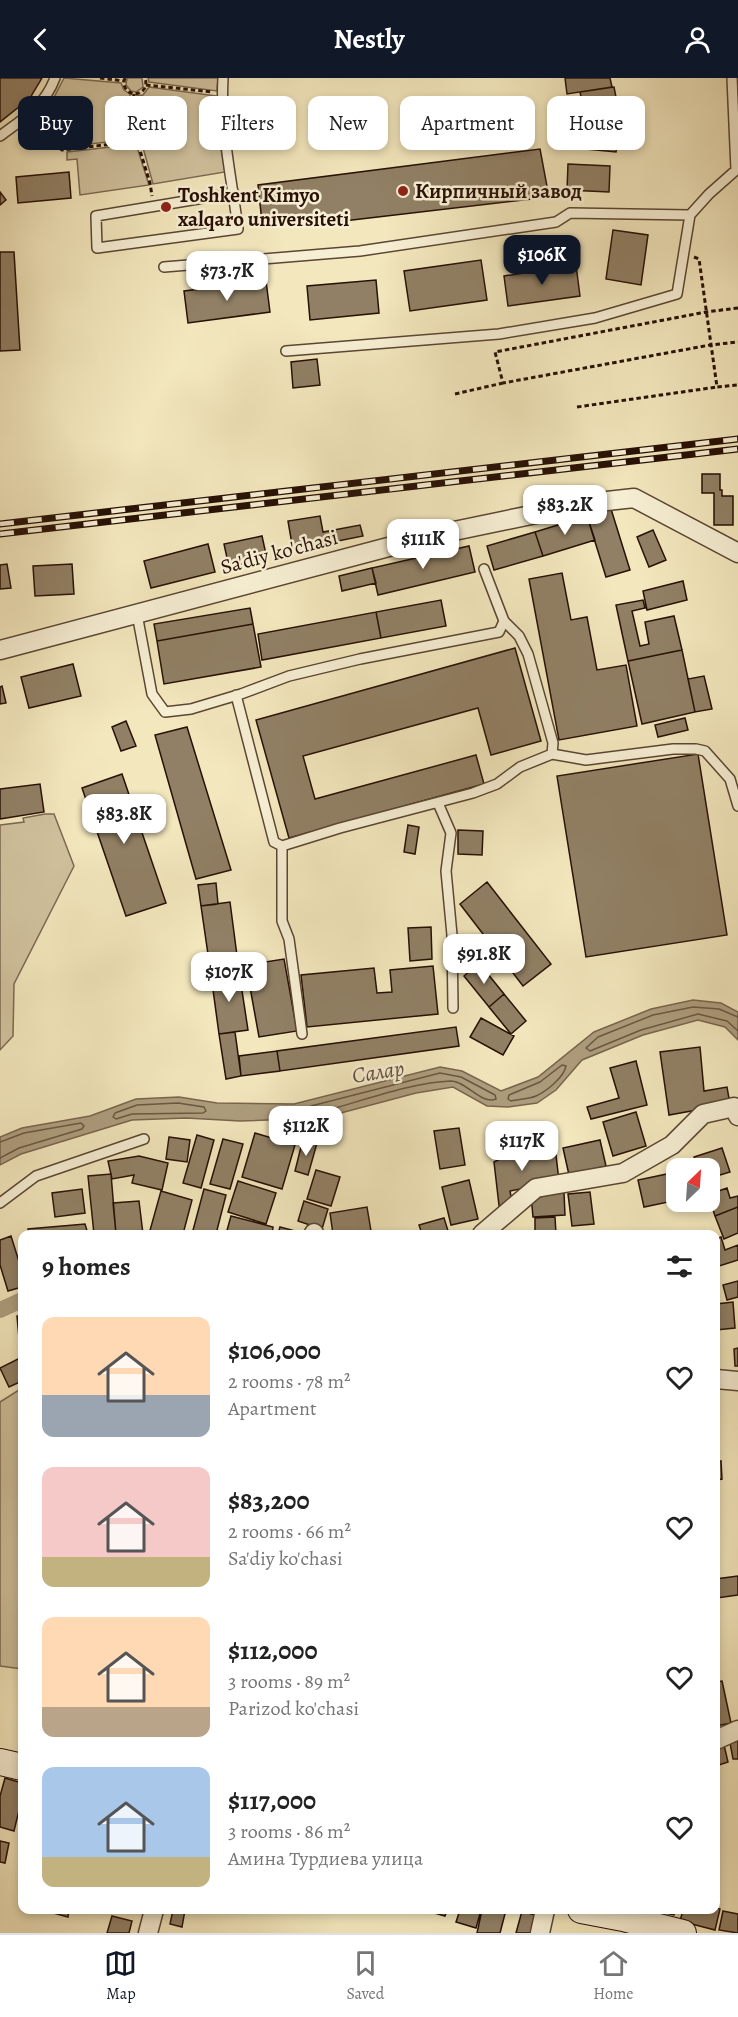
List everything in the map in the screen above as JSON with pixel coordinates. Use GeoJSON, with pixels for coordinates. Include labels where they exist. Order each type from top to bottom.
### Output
{"type":"FeatureCollection","features":[{"type":"Feature","properties":{"kind":"street","name":"Sa'diy ko'chasi"},"geometry":{"type":"LineString","coordinates":[[0,650],[430,536],[589,504],[634,498],[738,553]]}},
{"type":"Feature","properties":{"kind":"street"},"geometry":{"type":"LineString","coordinates":[[487,1230],[536,1188],[623,1173],[672,1144],[703,1114],[736,1112]]}},
{"type":"Feature","properties":{"kind":"street"},"geometry":{"type":"LineString","coordinates":[[720,1379],[738,1381]]}},
{"type":"Feature","properties":{"kind":"street"},"geometry":{"type":"LineString","coordinates":[[720,1738],[738,1730]]}},
{"type":"Feature","properties":{"kind":"street"},"geometry":{"type":"LineString","coordinates":[[0,1762],[18,1766]]}},
{"type":"Feature","properties":{"kind":"street"},"geometry":{"type":"LineString","coordinates":[[148,1933],[153,1914]]}},
{"type":"Feature","properties":{"kind":"street"},"geometry":{"type":"LineString","coordinates":[[540,1933],[544,1914]]}},
{"type":"Feature","properties":{"kind":"street"},"geometry":{"type":"LineString","coordinates":[[628,1914],[683,1933]]}},
{"type":"Feature","properties":{"kind":"lane"},"geometry":{"type":"LineString","coordinates":[[47,96],[56,78]]}},
{"type":"Feature","properties":{"kind":"lane"},"geometry":{"type":"LineString","coordinates":[[223,78],[223,132],[234,193],[238,229],[97,248],[96,216],[234,193]]}},
{"type":"Feature","properties":{"kind":"lane"},"geometry":{"type":"LineString","coordinates":[[286,351],[499,334],[595,318],[677,294],[690,215],[736,170],[732,78]]}},
{"type":"Feature","properties":{"kind":"lane"},"geometry":{"type":"LineString","coordinates":[[0,136],[18,122]]}},
{"type":"Feature","properties":{"kind":"lane"},"geometry":{"type":"LineString","coordinates":[[164,267],[360,251],[555,222],[570,213],[690,215]]}},
{"type":"Feature","properties":{"kind":"lane"},"geometry":{"type":"LineString","coordinates":[[484,568],[504,621],[519,636],[528,654],[553,743],[552,754]]}},
{"type":"Feature","properties":{"kind":"lane"},"geometry":{"type":"LineString","coordinates":[[137,614],[152,694],[165,712],[191,709],[289,676],[339,664],[499,632],[504,621]]}},
{"type":"Feature","properties":{"kind":"lane"},"geometry":{"type":"LineString","coordinates":[[236,695],[274,842],[282,846],[340,828],[473,793],[496,784],[520,767],[552,754],[586,760],[673,749],[705,751],[730,779],[738,806]]}},
{"type":"Feature","properties":{"kind":"lane"},"geometry":{"type":"LineString","coordinates":[[438,803],[451,833],[446,872],[452,935],[453,1008]]}},
{"type":"Feature","properties":{"kind":"lane"},"geometry":{"type":"LineString","coordinates":[[282,846],[282,921],[289,939],[302,1034]]}},
{"type":"Feature","properties":{"kind":"lane"},"geometry":{"type":"LineString","coordinates":[[0,1203],[36,1176],[144,1139]]}},
{"type":"Feature","properties":{"kind":"path"},"geometry":{"type":"LineString","coordinates":[[100,78],[124,80],[126,89],[134,94],[141,92],[146,85],[145,78]]}},
{"type":"Feature","properties":{"kind":"path"},"geometry":{"type":"LineString","coordinates":[[146,85],[222,94]]}},
{"type":"Feature","properties":{"kind":"path"},"geometry":{"type":"LineString","coordinates":[[140,150],[154,206]]}},
{"type":"Feature","properties":{"kind":"path"},"geometry":{"type":"LineString","coordinates":[[684,253],[699,259],[717,387]]}},
{"type":"Feature","properties":{"kind":"path"},"geometry":{"type":"LineString","coordinates":[[503,383],[495,352],[738,308]]}},
{"type":"Feature","properties":{"kind":"path"},"geometry":{"type":"LineString","coordinates":[[455,394],[503,383],[710,345],[738,342]]}},
{"type":"Feature","properties":{"kind":"path"},"geometry":{"type":"LineString","coordinates":[[577,407],[738,385]]}},
{"type":"Feature","properties":{"kind":"shaded area"},"geometry":{"type":"Polygon","coordinates":[[[64,78],[121,83],[124,90],[130,94],[130,96],[105,96],[105,142],[93,144],[93,96],[55,96],[64,78]]]}},
{"type":"Feature","properties":{"kind":"shaded area"},"geometry":{"type":"Polygon","coordinates":[[[127,78],[142,78],[143,87],[136,92],[131,91],[126,85],[127,78]]]}},
{"type":"Feature","properties":{"kind":"shaded area"},"geometry":{"type":"Polygon","coordinates":[[[148,78],[218,78],[217,91],[149,82],[148,78]]]}},
{"type":"Feature","properties":{"kind":"shaded area"},"geometry":{"type":"Polygon","coordinates":[[[149,87],[216,96],[199,96],[199,150],[221,150],[225,172],[153,184],[144,150],[187,150],[187,96],[136,96],[143,95],[149,87]]]}},
{"type":"Feature","properties":{"kind":"shaded area"},"geometry":{"type":"Polygon","coordinates":[[[93,149],[138,150],[149,185],[80,195],[77,159],[67,160],[67,152],[93,149]]]}},
{"type":"Feature","properties":{"kind":"shaded area"},"geometry":{"type":"Polygon","coordinates":[[[54,814],[74,866],[14,984],[13,1036],[0,1050],[0,825],[24,822],[23,818],[54,814]]]}},
{"type":"Feature","properties":{"kind":"shaded area"},"geometry":{"type":"Polygon","coordinates":[[[18,1391],[18,1668],[0,1666],[0,1402],[18,1391]]]}},
{"type":"Feature","properties":{"kind":"water","name":"Салар"},"geometry":{"type":"Polygon","coordinates":[[[693,1000],[721,1003],[738,1012],[738,1040],[725,1027],[698,1020],[643,1035],[582,1060],[556,1090],[537,1103],[508,1107],[487,1106],[453,1087],[416,1093],[322,1118],[240,1121],[186,1118],[132,1120],[21,1154],[0,1165],[0,1137],[22,1128],[90,1116],[136,1099],[179,1097],[217,1103],[294,1104],[440,1067],[462,1071],[501,1091],[538,1077],[594,1032],[651,1009],[693,1000]]]}},
{"type":"Feature","properties":{"kind":"building"},"geometry":{"type":"Polygon","coordinates":[[[0,78],[42,78],[31,96],[18,96],[18,108],[0,122],[0,78]]]}},
{"type":"Feature","properties":{"kind":"building"},"geometry":{"type":"Polygon","coordinates":[[[565,78],[610,78],[612,87],[567,94],[565,78]]]}},
{"type":"Feature","properties":{"kind":"building"},"geometry":{"type":"Polygon","coordinates":[[[614,87],[616,96],[581,96],[580,92],[614,87]]]}},
{"type":"Feature","properties":{"kind":"building","name":"Кирпичный завод"},"geometry":{"type":"Polygon","coordinates":[[[540,149],[549,197],[301,226],[262,222],[258,185],[540,149]]]}},
{"type":"Feature","properties":{"kind":"building"},"geometry":{"type":"Polygon","coordinates":[[[568,164],[610,166],[609,192],[567,190],[568,164]]]}},
{"type":"Feature","properties":{"kind":"building"},"geometry":{"type":"Polygon","coordinates":[[[69,172],[71,198],[18,203],[16,177],[69,172]]]}},
{"type":"Feature","properties":{"kind":"building"},"geometry":{"type":"Polygon","coordinates":[[[0,192],[6,200],[0,205],[0,192]]]}},
{"type":"Feature","properties":{"kind":"building"},"geometry":{"type":"Polygon","coordinates":[[[613,230],[648,235],[641,285],[606,279],[613,230]]]}},
{"type":"Feature","properties":{"kind":"building"},"geometry":{"type":"Polygon","coordinates":[[[0,252],[14,252],[20,350],[0,351],[0,252]]]}},
{"type":"Feature","properties":{"kind":"building"},"geometry":{"type":"Polygon","coordinates":[[[481,260],[487,300],[410,311],[404,271],[481,260]]]}},
{"type":"Feature","properties":{"kind":"building"},"geometry":{"type":"Polygon","coordinates":[[[576,265],[580,296],[508,306],[504,276],[576,265]]]}},
{"type":"Feature","properties":{"kind":"building"},"geometry":{"type":"Polygon","coordinates":[[[376,280],[379,313],[310,320],[307,286],[376,280]]]}},
{"type":"Feature","properties":{"kind":"building"},"geometry":{"type":"Polygon","coordinates":[[[266,281],[270,312],[188,323],[184,291],[266,281]]]}},
{"type":"Feature","properties":{"kind":"building"},"geometry":{"type":"Polygon","coordinates":[[[317,359],[320,385],[293,388],[291,362],[317,359]]]}},
{"type":"Feature","properties":{"kind":"building"},"geometry":{"type":"Polygon","coordinates":[[[702,474],[720,474],[722,496],[733,496],[733,525],[714,525],[714,493],[702,493],[702,474]]]}},
{"type":"Feature","properties":{"kind":"building"},"geometry":{"type":"Polygon","coordinates":[[[611,509],[630,570],[606,577],[587,516],[611,509]]]}},
{"type":"Feature","properties":{"kind":"building"},"geometry":{"type":"Polygon","coordinates":[[[320,516],[323,532],[360,525],[363,536],[293,550],[288,521],[320,516]]]}},
{"type":"Feature","properties":{"kind":"building"},"geometry":{"type":"Polygon","coordinates":[[[587,516],[595,540],[543,556],[535,532],[587,516]]]}},
{"type":"Feature","properties":{"kind":"building"},"geometry":{"type":"Polygon","coordinates":[[[653,530],[666,560],[649,567],[637,537],[653,530]]]}},
{"type":"Feature","properties":{"kind":"building"},"geometry":{"type":"Polygon","coordinates":[[[535,532],[543,556],[494,570],[487,546],[535,532]]]}},
{"type":"Feature","properties":{"kind":"building"},"geometry":{"type":"Polygon","coordinates":[[[262,536],[267,559],[229,567],[224,544],[262,536]]]}},
{"type":"Feature","properties":{"kind":"building"},"geometry":{"type":"Polygon","coordinates":[[[208,544],[215,572],[151,588],[144,561],[208,544]]]}},
{"type":"Feature","properties":{"kind":"building"},"geometry":{"type":"Polygon","coordinates":[[[469,546],[475,572],[378,595],[372,568],[469,546]]]}},
{"type":"Feature","properties":{"kind":"building"},"geometry":{"type":"Polygon","coordinates":[[[7,564],[11,588],[0,589],[0,565],[7,564]]]}},
{"type":"Feature","properties":{"kind":"building"},"geometry":{"type":"Polygon","coordinates":[[[72,564],[74,594],[35,596],[33,566],[72,564]]]}},
{"type":"Feature","properties":{"kind":"building"},"geometry":{"type":"Polygon","coordinates":[[[372,568],[376,583],[342,591],[339,576],[372,568]]]}},
{"type":"Feature","properties":{"kind":"building"},"geometry":{"type":"Polygon","coordinates":[[[562,573],[571,620],[587,617],[597,670],[626,665],[637,726],[559,740],[529,579],[562,573]]]}},
{"type":"Feature","properties":{"kind":"building"},"geometry":{"type":"Polygon","coordinates":[[[683,581],[687,600],[647,610],[643,591],[683,581]]]}},
{"type":"Feature","properties":{"kind":"building"},"geometry":{"type":"Polygon","coordinates":[[[441,600],[446,626],[381,638],[376,612],[441,600]]]}},
{"type":"Feature","properties":{"kind":"building"},"geometry":{"type":"Polygon","coordinates":[[[643,600],[645,608],[632,611],[640,646],[649,644],[645,622],[674,616],[682,650],[628,661],[616,605],[643,600]]]}},
{"type":"Feature","properties":{"kind":"building"},"geometry":{"type":"Polygon","coordinates":[[[250,608],[253,624],[157,641],[154,624],[250,608]]]}},
{"type":"Feature","properties":{"kind":"building"},"geometry":{"type":"Polygon","coordinates":[[[376,612],[381,638],[262,660],[258,634],[376,612]]]}},
{"type":"Feature","properties":{"kind":"building"},"geometry":{"type":"Polygon","coordinates":[[[253,624],[261,667],[164,684],[157,641],[253,624]]]}},
{"type":"Feature","properties":{"kind":"building"},"geometry":{"type":"Polygon","coordinates":[[[515,648],[541,741],[491,755],[478,708],[303,756],[315,799],[476,755],[484,784],[289,838],[256,720],[515,648]]]}},
{"type":"Feature","properties":{"kind":"building"},"geometry":{"type":"Polygon","coordinates":[[[682,650],[695,712],[642,724],[628,661],[682,650]]]}},
{"type":"Feature","properties":{"kind":"building"},"geometry":{"type":"Polygon","coordinates":[[[73,664],[81,696],[29,708],[21,677],[73,664]]]}},
{"type":"Feature","properties":{"kind":"building"},"geometry":{"type":"Polygon","coordinates":[[[704,676],[712,709],[695,712],[688,679],[704,676]]]}},
{"type":"Feature","properties":{"kind":"building"},"geometry":{"type":"Polygon","coordinates":[[[2,686],[6,703],[0,704],[0,687],[2,686]]]}},
{"type":"Feature","properties":{"kind":"building"},"geometry":{"type":"Polygon","coordinates":[[[685,718],[688,730],[658,737],[655,725],[685,718]]]}},
{"type":"Feature","properties":{"kind":"building"},"geometry":{"type":"Polygon","coordinates":[[[126,721],[136,746],[121,751],[112,727],[126,721]]]}},
{"type":"Feature","properties":{"kind":"building"},"geometry":{"type":"Polygon","coordinates":[[[187,727],[231,870],[196,879],[155,735],[187,727]]]}},
{"type":"Feature","properties":{"kind":"building"},"geometry":{"type":"Polygon","coordinates":[[[698,754],[727,935],[586,957],[557,776],[698,754]]]}},
{"type":"Feature","properties":{"kind":"building"},"geometry":{"type":"Polygon","coordinates":[[[122,774],[166,903],[126,916],[82,788],[122,774]]]}},
{"type":"Feature","properties":{"kind":"building"},"geometry":{"type":"Polygon","coordinates":[[[40,784],[44,812],[0,819],[0,789],[40,784]]]}},
{"type":"Feature","properties":{"kind":"building"},"geometry":{"type":"Polygon","coordinates":[[[408,825],[419,827],[415,854],[404,852],[408,825]]]}},
{"type":"Feature","properties":{"kind":"building"},"geometry":{"type":"Polygon","coordinates":[[[458,830],[483,831],[482,855],[458,854],[458,830]]]}},
{"type":"Feature","properties":{"kind":"building"},"geometry":{"type":"Polygon","coordinates":[[[487,882],[551,964],[523,986],[460,904],[487,882]]]}},
{"type":"Feature","properties":{"kind":"building"},"geometry":{"type":"Polygon","coordinates":[[[216,883],[218,904],[201,906],[198,885],[216,883]]]}},
{"type":"Feature","properties":{"kind":"building"},"geometry":{"type":"Polygon","coordinates":[[[230,902],[239,971],[211,975],[201,906],[230,902]]]}},
{"type":"Feature","properties":{"kind":"building"},"geometry":{"type":"Polygon","coordinates":[[[431,927],[432,959],[410,961],[408,928],[431,927]]]}},
{"type":"Feature","properties":{"kind":"building"},"geometry":{"type":"Polygon","coordinates":[[[284,959],[297,1031],[259,1037],[246,965],[284,959]]]}},
{"type":"Feature","properties":{"kind":"building"},"geometry":{"type":"Polygon","coordinates":[[[479,963],[504,994],[489,1007],[464,976],[479,963]]]}},
{"type":"Feature","properties":{"kind":"building"},"geometry":{"type":"Polygon","coordinates":[[[433,966],[438,1014],[307,1027],[301,975],[374,968],[377,993],[392,992],[390,970],[433,966]]]}},
{"type":"Feature","properties":{"kind":"building"},"geometry":{"type":"Polygon","coordinates":[[[239,971],[248,1030],[219,1034],[211,975],[239,971]]]}},
{"type":"Feature","properties":{"kind":"building"},"geometry":{"type":"Polygon","coordinates":[[[504,994],[526,1021],[511,1034],[489,1007],[504,994]]]}},
{"type":"Feature","properties":{"kind":"building"},"geometry":{"type":"Polygon","coordinates":[[[481,1018],[514,1036],[503,1055],[470,1037],[481,1018]]]}},
{"type":"Feature","properties":{"kind":"building"},"geometry":{"type":"Polygon","coordinates":[[[456,1027],[459,1046],[280,1071],[277,1051],[456,1027]]]}},
{"type":"Feature","properties":{"kind":"building"},"geometry":{"type":"Polygon","coordinates":[[[235,1032],[241,1076],[226,1079],[219,1034],[235,1032]]]}},
{"type":"Feature","properties":{"kind":"building"},"geometry":{"type":"Polygon","coordinates":[[[700,1047],[704,1091],[727,1087],[730,1104],[669,1115],[660,1052],[700,1047]]]}},
{"type":"Feature","properties":{"kind":"building"},"geometry":{"type":"Polygon","coordinates":[[[277,1051],[280,1071],[241,1076],[239,1056],[277,1051]]]}},
{"type":"Feature","properties":{"kind":"building"},"geometry":{"type":"Polygon","coordinates":[[[636,1061],[647,1105],[591,1119],[587,1107],[619,1098],[610,1068],[636,1061]]]}},
{"type":"Feature","properties":{"kind":"building"},"geometry":{"type":"Polygon","coordinates":[[[636,1112],[646,1146],[613,1156],[603,1122],[636,1112]]]}},
{"type":"Feature","properties":{"kind":"building"},"geometry":{"type":"Polygon","coordinates":[[[459,1128],[465,1165],[440,1169],[434,1131],[459,1128]]]}},
{"type":"Feature","properties":{"kind":"building"},"geometry":{"type":"Polygon","coordinates":[[[255,1133],[295,1145],[282,1189],[242,1177],[255,1133]]]}},
{"type":"Feature","properties":{"kind":"building"},"geometry":{"type":"Polygon","coordinates":[[[197,1135],[214,1140],[201,1188],[183,1183],[197,1135]]]}},
{"type":"Feature","properties":{"kind":"building"},"geometry":{"type":"Polygon","coordinates":[[[169,1137],[190,1140],[187,1162],[166,1159],[169,1137]]]}},
{"type":"Feature","properties":{"kind":"building"},"geometry":{"type":"Polygon","coordinates":[[[223,1139],[243,1144],[230,1189],[210,1184],[223,1139]]]}},
{"type":"Feature","properties":{"kind":"building"},"geometry":{"type":"Polygon","coordinates":[[[303,1139],[317,1143],[308,1175],[295,1171],[303,1139]]]}},
{"type":"Feature","properties":{"kind":"building"},"geometry":{"type":"Polygon","coordinates":[[[528,1139],[530,1155],[556,1155],[559,1181],[510,1191],[513,1207],[500,1214],[494,1162],[504,1157],[514,1140],[528,1139]]]}},
{"type":"Feature","properties":{"kind":"building"},"geometry":{"type":"Polygon","coordinates":[[[600,1140],[606,1166],[569,1175],[563,1148],[600,1140]]]}},
{"type":"Feature","properties":{"kind":"building"},"geometry":{"type":"Polygon","coordinates":[[[722,1148],[730,1172],[720,1175],[720,1158],[694,1157],[722,1148]]]}},
{"type":"Feature","properties":{"kind":"building"},"geometry":{"type":"Polygon","coordinates":[[[139,1156],[168,1163],[162,1190],[132,1183],[134,1175],[112,1179],[108,1161],[139,1156]]]}},
{"type":"Feature","properties":{"kind":"building"},"geometry":{"type":"Polygon","coordinates":[[[316,1170],[340,1177],[331,1206],[307,1199],[316,1170]]]}},
{"type":"Feature","properties":{"kind":"building"},"geometry":{"type":"Polygon","coordinates":[[[111,1174],[116,1230],[94,1230],[88,1176],[111,1174]]]}},
{"type":"Feature","properties":{"kind":"building"},"geometry":{"type":"Polygon","coordinates":[[[666,1174],[666,1202],[644,1207],[638,1180],[666,1174]]]}},
{"type":"Feature","properties":{"kind":"building"},"geometry":{"type":"Polygon","coordinates":[[[469,1180],[478,1219],[451,1225],[442,1187],[469,1180]]]}},
{"type":"Feature","properties":{"kind":"building"},"geometry":{"type":"Polygon","coordinates":[[[238,1181],[276,1193],[266,1224],[228,1212],[238,1181]]]}},
{"type":"Feature","properties":{"kind":"building"},"geometry":{"type":"Polygon","coordinates":[[[727,1188],[730,1198],[738,1196],[738,1207],[715,1216],[714,1212],[720,1212],[720,1190],[727,1188]]]}},
{"type":"Feature","properties":{"kind":"building"},"geometry":{"type":"Polygon","coordinates":[[[82,1189],[85,1213],[55,1217],[52,1193],[82,1189]]]}},
{"type":"Feature","properties":{"kind":"building"},"geometry":{"type":"Polygon","coordinates":[[[204,1189],[226,1195],[217,1230],[193,1230],[204,1189]]]}},
{"type":"Feature","properties":{"kind":"building"},"geometry":{"type":"Polygon","coordinates":[[[161,1191],[192,1200],[184,1230],[150,1230],[161,1191]]]}},
{"type":"Feature","properties":{"kind":"building"},"geometry":{"type":"Polygon","coordinates":[[[590,1192],[594,1224],[572,1226],[568,1194],[590,1192]]]}},
{"type":"Feature","properties":{"kind":"building"},"geometry":{"type":"Polygon","coordinates":[[[564,1193],[565,1215],[533,1217],[531,1195],[564,1193]]]}},
{"type":"Feature","properties":{"kind":"building"},"geometry":{"type":"Polygon","coordinates":[[[139,1201],[143,1230],[116,1230],[113,1203],[139,1201]]]}},
{"type":"Feature","properties":{"kind":"building"},"geometry":{"type":"Polygon","coordinates":[[[304,1201],[328,1209],[322,1229],[298,1221],[304,1201]]]}},
{"type":"Feature","properties":{"kind":"building"},"geometry":{"type":"Polygon","coordinates":[[[367,1207],[371,1230],[332,1230],[330,1213],[367,1207]]]}},
{"type":"Feature","properties":{"kind":"building"},"geometry":{"type":"Polygon","coordinates":[[[738,1207],[738,1233],[724,1239],[715,1216],[738,1207]]]}},
{"type":"Feature","properties":{"kind":"building"},"geometry":{"type":"Polygon","coordinates":[[[231,1216],[273,1227],[273,1230],[227,1230],[231,1216]]]}},
{"type":"Feature","properties":{"kind":"building"},"geometry":{"type":"Polygon","coordinates":[[[555,1217],[556,1230],[535,1230],[535,1218],[555,1217]]]}},
{"type":"Feature","properties":{"kind":"building"},"geometry":{"type":"Polygon","coordinates":[[[444,1218],[448,1230],[421,1230],[419,1225],[444,1218]]]}},
{"type":"Feature","properties":{"kind":"building"},"geometry":{"type":"Polygon","coordinates":[[[85,1224],[87,1230],[28,1230],[85,1224]]]}},
{"type":"Feature","properties":{"kind":"building"},"geometry":{"type":"Polygon","coordinates":[[[11,1236],[18,1258],[18,1288],[8,1291],[0,1265],[0,1240],[11,1236]]]}},
{"type":"Feature","properties":{"kind":"building"},"geometry":{"type":"Polygon","coordinates":[[[720,1237],[725,1250],[738,1245],[738,1260],[720,1266],[720,1237]]]}},
{"type":"Feature","properties":{"kind":"building"},"geometry":{"type":"Polygon","coordinates":[[[738,1281],[738,1297],[727,1300],[723,1285],[738,1281]]]}},
{"type":"Feature","properties":{"kind":"building"},"geometry":{"type":"Polygon","coordinates":[[[733,1302],[735,1328],[720,1330],[720,1304],[733,1302]]]}},
{"type":"Feature","properties":{"kind":"building"},"geometry":{"type":"Polygon","coordinates":[[[738,1348],[738,1366],[735,1366],[734,1349],[738,1348]]]}},
{"type":"Feature","properties":{"kind":"building"},"geometry":{"type":"Polygon","coordinates":[[[18,1359],[18,1383],[9,1387],[0,1368],[18,1359]]]}},
{"type":"Feature","properties":{"kind":"building"},"geometry":{"type":"Polygon","coordinates":[[[720,1461],[722,1479],[720,1479],[720,1461]]]}},
{"type":"Feature","properties":{"kind":"building"},"geometry":{"type":"Polygon","coordinates":[[[738,1576],[738,1595],[720,1598],[720,1578],[738,1576]]]}},
{"type":"Feature","properties":{"kind":"building"},"geometry":{"type":"Polygon","coordinates":[[[720,1681],[722,1681],[731,1723],[720,1725],[720,1681]]]}},
{"type":"Feature","properties":{"kind":"building"},"geometry":{"type":"Polygon","coordinates":[[[738,1741],[738,1759],[733,1759],[730,1743],[738,1741]]]}},
{"type":"Feature","properties":{"kind":"building"},"geometry":{"type":"Polygon","coordinates":[[[724,1745],[728,1762],[720,1765],[720,1746],[724,1745]]]}},
{"type":"Feature","properties":{"kind":"building"},"geometry":{"type":"Polygon","coordinates":[[[5,1778],[18,1782],[18,1814],[14,1831],[0,1827],[0,1796],[5,1778]]]}},
{"type":"Feature","properties":{"kind":"building"},"geometry":{"type":"Polygon","coordinates":[[[0,1841],[9,1843],[5,1863],[0,1862],[0,1841]]]}},
{"type":"Feature","properties":{"kind":"building"},"geometry":{"type":"Polygon","coordinates":[[[723,1911],[738,1914],[738,1933],[719,1930],[723,1911]]]}},
{"type":"Feature","properties":{"kind":"building"},"geometry":{"type":"Polygon","coordinates":[[[172,1914],[184,1914],[182,1927],[170,1924],[172,1914]]]}},
{"type":"Feature","properties":{"kind":"building"},"geometry":{"type":"Polygon","coordinates":[[[459,1914],[480,1914],[476,1928],[456,1922],[459,1914]]]}},
{"type":"Feature","properties":{"kind":"building"},"geometry":{"type":"Polygon","coordinates":[[[481,1914],[505,1914],[500,1933],[477,1933],[481,1914]]]}},
{"type":"Feature","properties":{"kind":"building"},"geometry":{"type":"Polygon","coordinates":[[[521,1914],[541,1917],[536,1933],[516,1933],[521,1914]]]}},
{"type":"Feature","properties":{"kind":"building"},"geometry":{"type":"Polygon","coordinates":[[[682,1914],[719,1914],[715,1930],[680,1921],[682,1914]]]}},
{"type":"Feature","properties":{"kind":"building"},"geometry":{"type":"Polygon","coordinates":[[[112,1916],[132,1921],[129,1933],[107,1933],[112,1916]]]}},
{"type":"Feature","properties":{"kind":"waterway","name":"Салар"},"geometry":{"type":"LineString","coordinates":[[0,1310],[18,1302]]}},
{"type":"Feature","properties":{"kind":"railway"},"geometry":{"type":"LineString","coordinates":[[0,524],[738,439]]}},
{"type":"Feature","properties":{"kind":"railway"},"geometry":{"type":"LineString","coordinates":[[0,534],[738,449]]}},
{"type":"Feature","properties":{"kind":"place","name":"Кирпичный завод"},"geometry":{"type":"Point","coordinates":[403,191]}},
{"type":"Feature","properties":{"kind":"place","name":"Toshkent Kimyo xalqaro universiteti"},"geometry":{"type":"Point","coordinates":[166,207]}}]}
